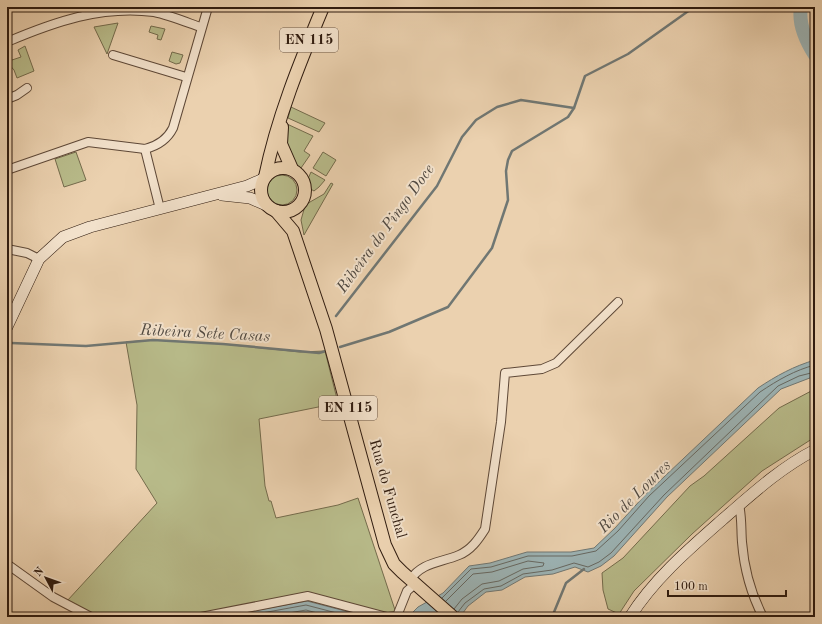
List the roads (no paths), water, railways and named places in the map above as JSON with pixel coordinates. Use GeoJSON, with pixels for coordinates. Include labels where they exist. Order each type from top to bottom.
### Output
{"type":"FeatureCollection","features":[{"type":"Feature","properties":{"kind":"main road","name":"Rua do Funchal"},"geometry":{"type":"LineString","coordinates":[[323,7],[295,73],[272,142],[260,192],[271,208],[293,232],[331,345],[385,545],[394,564],[453,617]]}},
{"type":"Feature","properties":{"kind":"main road","name":"Rua do Funchal"},"geometry":{"type":"LineString","coordinates":[[284,108],[281,144],[292,169],[300,174],[305,187],[303,200],[298,206],[293,232]]}},
{"type":"Feature","properties":{"kind":"main road"},"geometry":{"type":"LineString","coordinates":[[7,326],[39,259],[55,244],[73,233],[248,186],[264,178],[272,170],[278,168],[292,169]]}},
{"type":"Feature","properties":{"kind":"main road"},"geometry":{"type":"LineString","coordinates":[[215,194],[250,198],[271,208],[288,212],[298,206]]}},
{"type":"Feature","properties":{"kind":"main road"},"geometry":{"type":"LineString","coordinates":[[630,617],[645,595],[673,564],[773,476],[815,450]]}},
{"type":"Feature","properties":{"kind":"street"},"geometry":{"type":"LineString","coordinates":[[7,170],[88,142],[144,149],[154,147],[170,134],[200,27],[208,7]]}},
{"type":"Feature","properties":{"kind":"street"},"geometry":{"type":"LineString","coordinates":[[7,42],[48,25],[88,14],[110,11],[155,12],[200,27]]}},
{"type":"Feature","properties":{"kind":"street"},"geometry":{"type":"LineString","coordinates":[[113,54],[186,77]]}},
{"type":"Feature","properties":{"kind":"street"},"geometry":{"type":"LineString","coordinates":[[7,99],[17,95],[26,88]]}},
{"type":"Feature","properties":{"kind":"street"},"geometry":{"type":"LineString","coordinates":[[144,149],[160,209]]}},
{"type":"Feature","properties":{"kind":"street"},"geometry":{"type":"LineString","coordinates":[[7,249],[27,253],[39,259]]}},
{"type":"Feature","properties":{"kind":"street"},"geometry":{"type":"LineString","coordinates":[[201,617],[308,596],[388,617],[397,616],[407,591],[416,585],[420,568],[460,555],[475,544],[485,529],[501,422],[505,373],[542,369],[556,363],[618,302]]}},
{"type":"Feature","properties":{"kind":"street"},"geometry":{"type":"LineString","coordinates":[[739,505],[746,572],[755,600],[763,617]]}},
{"type":"Feature","properties":{"kind":"street"},"geometry":{"type":"LineString","coordinates":[[7,564],[53,597],[91,617]]}},
{"type":"Feature","properties":{"kind":"water"},"geometry":{"type":"Polygon","coordinates":[[[809,35],[815,44],[815,58],[803,38],[809,35]]]}},
{"type":"Feature","properties":{"kind":"water"},"geometry":{"type":"Polygon","coordinates":[[[815,360],[815,376],[781,389],[667,497],[614,556],[601,566],[588,572],[575,567],[553,574],[525,577],[502,590],[486,592],[468,606],[460,617],[408,617],[418,607],[443,593],[469,566],[490,563],[527,552],[571,552],[594,548],[615,528],[646,494],[758,388],[785,372],[815,360]]]}},
{"type":"Feature","properties":{"kind":"water"},"geometry":{"type":"Polygon","coordinates":[[[307,601],[368,617],[221,617],[307,601]]]}},
{"type":"Feature","properties":{"kind":"waterway"},"geometry":{"type":"LineString","coordinates":[[340,347],[389,332],[448,307],[492,248],[508,200],[506,171],[508,160],[512,151],[568,117],[574,108],[585,76],[628,54],[694,7]]}},
{"type":"Feature","properties":{"kind":"waterway","name":"Rio de Loures"},"geometry":{"type":"LineString","coordinates":[[801,7],[800,13],[802,26],[815,55]]}},
{"type":"Feature","properties":{"kind":"waterway","name":"Ribeira do Pingo Doce"},"geometry":{"type":"LineString","coordinates":[[336,316],[437,186],[462,137],[476,120],[497,107],[521,100],[574,108]]}},
{"type":"Feature","properties":{"kind":"waterway","name":"Ribeira Sete Casas"},"geometry":{"type":"LineString","coordinates":[[11,343],[86,346],[153,340],[223,344],[319,353],[326,351]]}},
{"type":"Feature","properties":{"kind":"waterway"},"geometry":{"type":"LineString","coordinates":[[552,617],[566,583],[584,569]]}}]}
